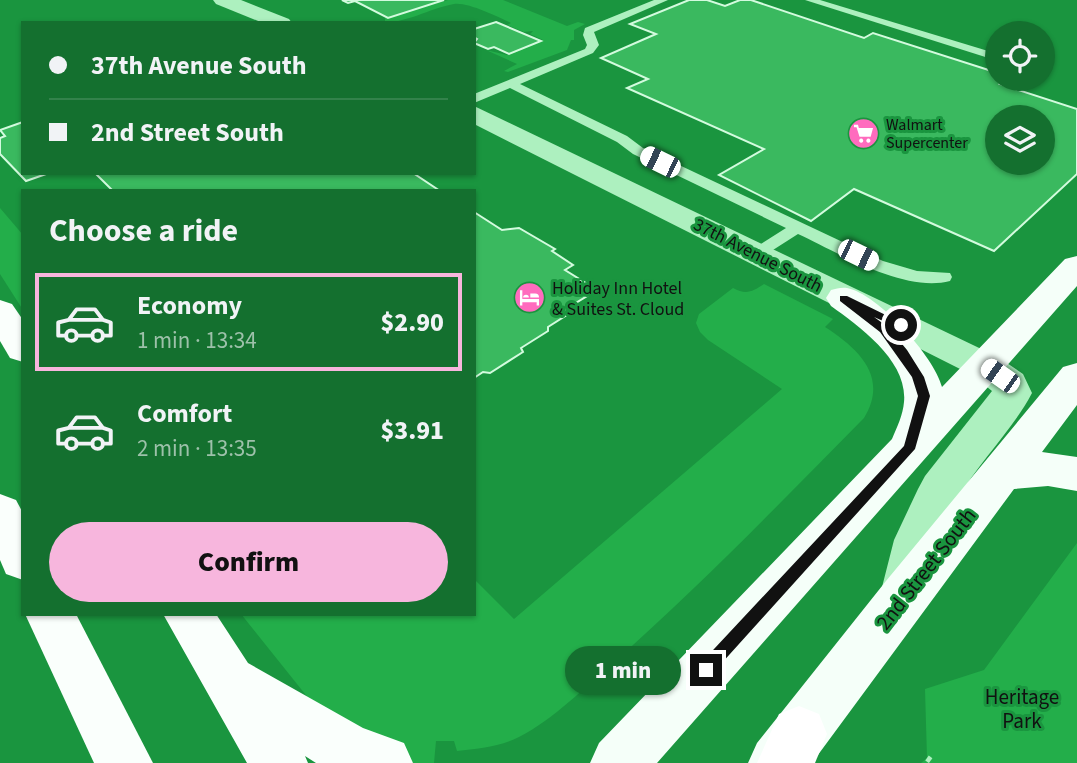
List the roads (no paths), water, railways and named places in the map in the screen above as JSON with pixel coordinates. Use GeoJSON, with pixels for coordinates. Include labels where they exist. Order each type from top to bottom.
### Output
{"type":"FeatureCollection","features":[{"type":"Feature","properties":{"kind":"highway"},"geometry":{"type":"LineString","coordinates":[[0,312],[21,346]]}},
{"type":"Feature","properties":{"kind":"highway"},"geometry":{"type":"LineString","coordinates":[[0,513],[21,555]]}},
{"type":"Feature","properties":{"kind":"highway"},"geometry":{"type":"LineString","coordinates":[[51,616],[115,755]]}},
{"type":"Feature","properties":{"kind":"highway"},"geometry":{"type":"LineString","coordinates":[[189,616],[279,763]]}},
{"type":"Feature","properties":{"kind":"highway"},"geometry":{"type":"LineString","coordinates":[[230,682],[351,752],[384,763]]}},
{"type":"Feature","properties":{"kind":"main road"},"geometry":{"type":"LineString","coordinates":[[619,763],[1077,266]]}},
{"type":"Feature","properties":{"kind":"main road"},"geometry":{"type":"LineString","coordinates":[[844,298],[884,330],[903,352],[918,377],[924,396],[923,406],[909,449]]}},
{"type":"Feature","properties":{"kind":"main road","name":"2nd Street South"},"geometry":{"type":"LineString","coordinates":[[787,753],[903,597],[1001,474],[1073,397]]}},
{"type":"Feature","properties":{"kind":"main road"},"geometry":{"type":"LineString","coordinates":[[1001,474],[1042,468],[1077,474]]}},
{"type":"Feature","properties":{"kind":"street"},"geometry":{"type":"LineString","coordinates":[[223,0],[277,21]]}},
{"type":"Feature","properties":{"kind":"street","name":"37th Avenue South"},"geometry":{"type":"LineString","coordinates":[[476,115],[985,366],[1009,384],[1012,393],[940,489],[917,540],[903,597]]}},
{"type":"Feature","properties":{"kind":"lane"},"geometry":{"type":"LineString","coordinates":[[476,98],[589,51],[593,45],[588,32],[593,27],[663,0]]}},
{"type":"Feature","properties":{"kind":"lane"},"geometry":{"type":"LineString","coordinates":[[810,0],[850,8],[985,54]]}},
{"type":"Feature","properties":{"kind":"lane"},"geometry":{"type":"LineString","coordinates":[[510,84],[622,139],[638,150],[877,265],[918,276],[944,277]]}},
{"type":"Feature","properties":{"kind":"lane"},"geometry":{"type":"LineString","coordinates":[[757,254],[798,227]]}},
{"type":"Feature","properties":{"kind":"place","name":"Walmart Supercenter"},"geometry":{"type":"Point","coordinates":[863,133]}},
{"type":"Feature","properties":{"kind":"place","name":"Holiday Inn Hotel & Suites St. Cloud"},"geometry":{"type":"Point","coordinates":[529,298]}},
{"type":"Feature","properties":{"kind":"park label","name":"Heritage Park"},"geometry":{"type":"Point","coordinates":[1022,709]}}]}
